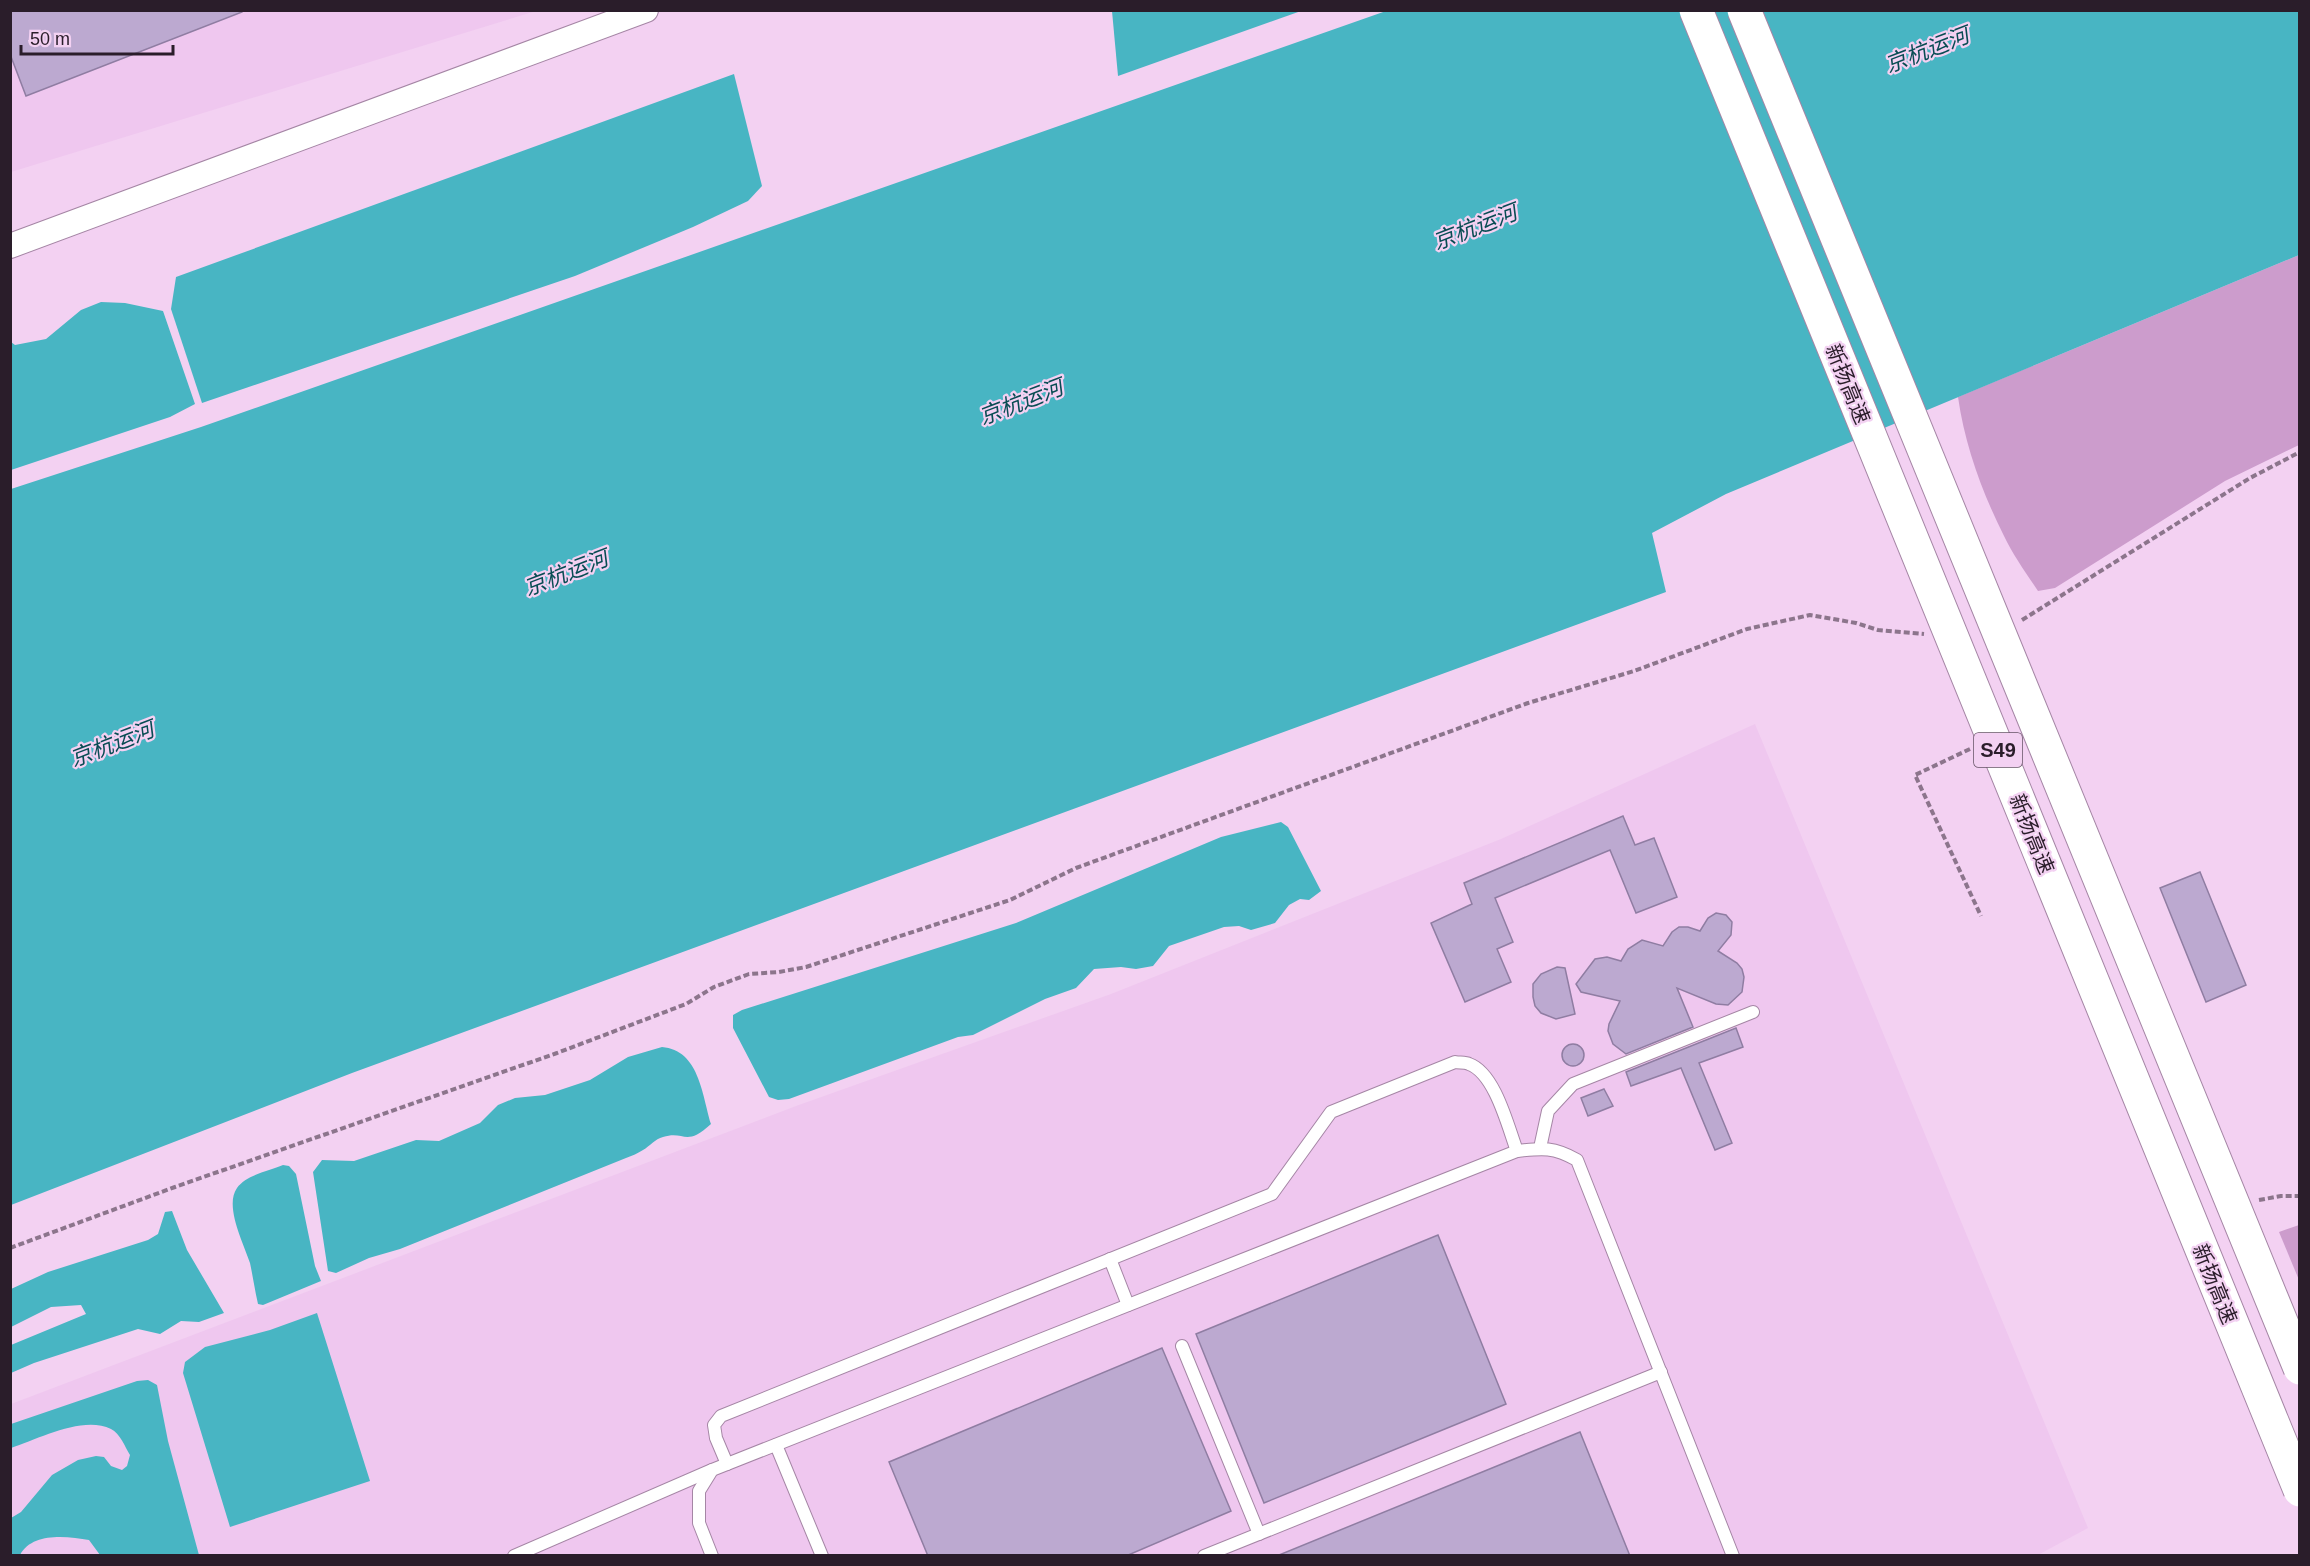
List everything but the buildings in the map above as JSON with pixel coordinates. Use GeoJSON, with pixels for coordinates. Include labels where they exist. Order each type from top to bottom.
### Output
{"type":"FeatureCollection","features":[{"type":"Feature","properties":{"kind":"highway","name":"新扬高速"},"geometry":{"type":"LineString","coordinates":[[1696,10],[2300,1490]]}},
{"type":"Feature","properties":{"kind":"highway","name":"S49"},"geometry":{"type":"LineString","coordinates":[[1744,10],[2300,1368]]}},
{"type":"Feature","properties":{"kind":"street"},"geometry":{"type":"LineString","coordinates":[[10,246],[646,10]]}},
{"type":"Feature","properties":{"kind":"lane"},"geometry":{"type":"LineString","coordinates":[[1540,1148],[1548,1111],[1573,1084],[1753,1012]]}},
{"type":"Feature","properties":{"kind":"lane"},"geometry":{"type":"LineString","coordinates":[[727,1464],[716,1438],[714,1425],[721,1416],[1272,1194],[1332,1112],[1455,1062],[1469,1064],[1483,1073],[1494,1089],[1517,1151]]}},
{"type":"Feature","properties":{"kind":"lane"},"geometry":{"type":"LineString","coordinates":[[514,1556],[535,1551],[727,1464],[1517,1151],[1540,1148],[1558,1149],[1577,1160],[1733,1556]]}},
{"type":"Feature","properties":{"kind":"lane"},"geometry":{"type":"LineString","coordinates":[[1110,1259],[1128,1305]]}},
{"type":"Feature","properties":{"kind":"lane"},"geometry":{"type":"LineString","coordinates":[[1182,1346],[1259,1534]]}},
{"type":"Feature","properties":{"kind":"lane"},"geometry":{"type":"LineString","coordinates":[[1204,1556],[1661,1372]]}},
{"type":"Feature","properties":{"kind":"lane"},"geometry":{"type":"LineString","coordinates":[[776,1445],[822,1556]]}},
{"type":"Feature","properties":{"kind":"lane"},"geometry":{"type":"LineString","coordinates":[[712,1470],[699,1491],[699,1523],[712,1556]]}},
{"type":"Feature","properties":{"kind":"path"},"geometry":{"type":"LineString","coordinates":[[2020,621],[2030,617],[2250,478],[2300,452]]}},
{"type":"Feature","properties":{"kind":"path"},"geometry":{"type":"LineString","coordinates":[[10,1248],[557,1053],[686,1004],[714,987],[740,977],[806,967],[1010,900],[1076,868],[1528,703],[1634,671],[1747,629],[1810,615],[1856,623],[1878,630],[1933,635]]}},
{"type":"Feature","properties":{"kind":"path"},"geometry":{"type":"LineString","coordinates":[[1976,746],[1915,775],[1981,916]]}},
{"type":"Feature","properties":{"kind":"path"},"geometry":{"type":"LineString","coordinates":[[2258,1200],[2281,1196],[2300,1196]]}},
{"type":"Feature","properties":{"kind":"shaded area"},"geometry":{"type":"Polygon","coordinates":[[[11,11],[536,11],[11,172],[11,11]]]}},
{"type":"Feature","properties":{"kind":"shaded area"},"geometry":{"type":"Polygon","coordinates":[[[2299,255],[2299,445],[2225,481],[2055,588],[2038,591],[2011,550],[1989,503],[1970,451],[1958,397],[2299,255]]]}},
{"type":"Feature","properties":{"kind":"shaded area"},"geometry":{"type":"Polygon","coordinates":[[[1755,724],[2088,1528],[2036,1556],[11,1556],[11,1404],[796,1106],[1111,994],[1501,839],[1755,724]]]}},
{"type":"Feature","properties":{"kind":"shaded area"},"geometry":{"type":"Polygon","coordinates":[[[2299,1225],[2299,1280],[2279,1232],[2299,1225]]]}},
{"type":"Feature","properties":{"kind":"water"},"geometry":{"type":"Polygon","coordinates":[[[1112,10],[1301,11],[1118,76],[1112,10]]]}},
{"type":"Feature","properties":{"kind":"water","name":"京杭运河"},"geometry":{"type":"Polygon","coordinates":[[[1386,11],[2299,11],[2299,255],[1726,494],[1652,533],[1666,592],[352,1073],[11,1205],[11,489],[201,427],[1386,11]]]}},
{"type":"Feature","properties":{"kind":"water"},"geometry":{"type":"Polygon","coordinates":[[[734,74],[762,186],[748,201],[693,227],[575,276],[202,403],[171,309],[176,277],[734,74]]]}},
{"type":"Feature","properties":{"kind":"water"},"geometry":{"type":"Polygon","coordinates":[[[101,302],[125,303],[163,311],[195,404],[170,417],[11,470],[11,342],[15,345],[46,339],[81,310],[101,302]]]}},
{"type":"Feature","properties":{"kind":"water"},"geometry":{"type":"Polygon","coordinates":[[[1281,822],[1288,827],[1321,891],[1309,900],[1300,899],[1289,905],[1275,923],[1251,930],[1239,926],[1224,927],[1169,946],[1153,966],[1136,969],[1121,967],[1094,969],[1076,988],[1045,999],[973,1035],[958,1037],[789,1099],[778,1100],[769,1097],[733,1028],[733,1015],[742,1010],[1016,923],[1221,837],[1281,822]]]}},
{"type":"Feature","properties":{"kind":"water"},"geometry":{"type":"Polygon","coordinates":[[[662,1047],[684,1056],[697,1075],[711,1124],[702,1131],[690,1137],[670,1135],[660,1138],[630,1156],[400,1249],[369,1258],[336,1273],[328,1271],[313,1172],[322,1160],[354,1161],[416,1140],[439,1141],[480,1123],[498,1105],[515,1098],[545,1095],[590,1080],[628,1057],[662,1047]]]}},
{"type":"Feature","properties":{"kind":"water"},"geometry":{"type":"Polygon","coordinates":[[[283,1165],[289,1166],[296,1174],[315,1266],[321,1281],[263,1305],[258,1304],[250,1263],[236,1225],[234,1196],[237,1188],[246,1180],[283,1165]]]}},
{"type":"Feature","properties":{"kind":"water"},"geometry":{"type":"Polygon","coordinates":[[[172,1211],[187,1250],[224,1313],[199,1322],[181,1321],[160,1334],[138,1329],[34,1363],[11,1373],[11,1345],[86,1314],[81,1305],[51,1307],[11,1327],[11,1289],[48,1272],[148,1240],[158,1234],[165,1212],[172,1211]]]}},
{"type":"Feature","properties":{"kind":"water"},"geometry":{"type":"Polygon","coordinates":[[[317,1313],[370,1481],[230,1527],[183,1373],[185,1362],[205,1347],[270,1330],[317,1313]]]}},
{"type":"Feature","properties":{"kind":"water"},"geometry":{"type":"Polygon","coordinates":[[[148,1380],[157,1385],[168,1441],[199,1555],[100,1555],[89,1540],[51,1537],[33,1542],[20,1555],[11,1555],[11,1518],[21,1512],[52,1475],[78,1460],[96,1456],[104,1457],[111,1466],[122,1470],[127,1466],[130,1455],[117,1434],[100,1425],[74,1426],[11,1448],[11,1424],[137,1381],[148,1380]]]}}]}
